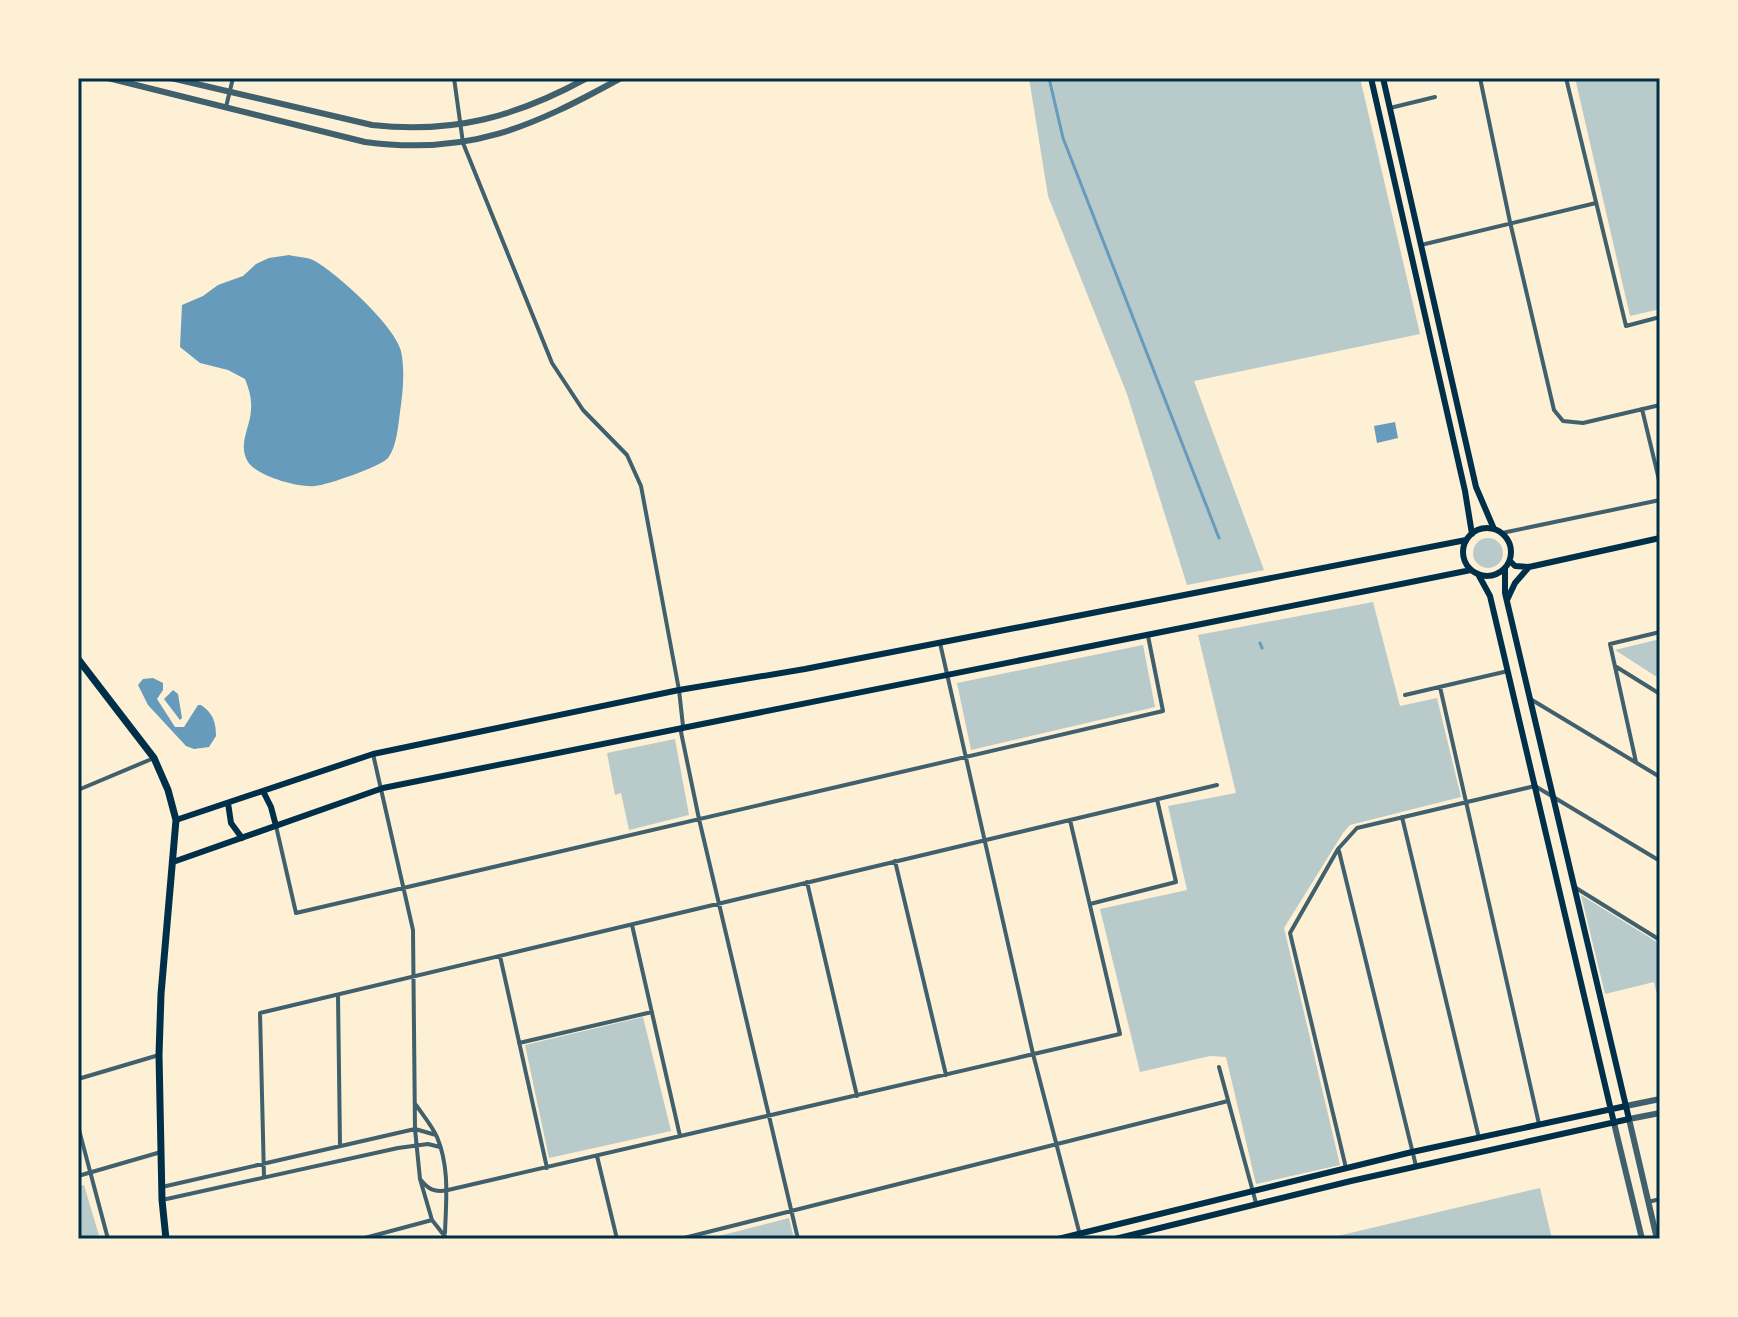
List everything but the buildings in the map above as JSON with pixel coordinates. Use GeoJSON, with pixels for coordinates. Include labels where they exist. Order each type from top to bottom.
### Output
{"type":"FeatureCollection","features":[{"type":"Feature","properties":{"kind":"main road"},"geometry":{"type":"LineString","coordinates":[[1371,78],[1465,491],[1469,537],[1464,556],[1490,596],[1614,1123]]}},
{"type":"Feature","properties":{"kind":"main road"},"geometry":{"type":"LineString","coordinates":[[173,862],[383,788],[683,726],[1475,572],[1493,576],[1510,561],[1510,545],[1498,531],[1476,487],[1383,78]]}},
{"type":"Feature","properties":{"kind":"main road"},"geometry":{"type":"LineString","coordinates":[[176,820],[373,754],[679,690],[940,643],[1469,537],[1479,530],[1498,531]]}},
{"type":"Feature","properties":{"kind":"main road"},"geometry":{"type":"LineString","coordinates":[[1510,561],[1515,566],[1529,567],[1660,538]]}},
{"type":"Feature","properties":{"kind":"main road"},"geometry":{"type":"LineString","coordinates":[[1507,600],[1515,583],[1529,567]]}},
{"type":"Feature","properties":{"kind":"main road"},"geometry":{"type":"LineString","coordinates":[[1115,1239],[1416,1166],[1629,1119],[1507,600],[1505,568]]}},
{"type":"Feature","properties":{"kind":"main road"},"geometry":{"type":"LineString","coordinates":[[78,659],[154,758],[168,790],[176,820],[161,994],[159,1055],[162,1200],[166,1239]]}},
{"type":"Feature","properties":{"kind":"main road"},"geometry":{"type":"LineString","coordinates":[[263,791],[276,826]]}},
{"type":"Feature","properties":{"kind":"main road"},"geometry":{"type":"LineString","coordinates":[[228,803],[231,823],[242,838]]}},
{"type":"Feature","properties":{"kind":"main road"},"geometry":{"type":"LineString","coordinates":[[1590,1020],[1605,1018]]}},
{"type":"Feature","properties":{"kind":"main road"},"geometry":{"type":"LineString","coordinates":[[1058,1239],[1412,1152],[1626,1106]]}},
{"type":"Feature","properties":{"kind":"street"},"geometry":{"type":"LineString","coordinates":[[108,78],[365,142],[398,146],[463,143],[531,124],[564,110],[621,78]]}},
{"type":"Feature","properties":{"kind":"street"},"geometry":{"type":"LineString","coordinates":[[171,78],[372,125],[431,129],[495,119],[527,108],[587,78]]}},
{"type":"Feature","properties":{"kind":"street"},"geometry":{"type":"LineString","coordinates":[[226,108],[233,78]]}},
{"type":"Feature","properties":{"kind":"street"},"geometry":{"type":"LineString","coordinates":[[454,78],[463,143],[552,363],[568,392],[627,455],[637,474],[679,690],[681,732],[699,819],[798,1239]]}},
{"type":"Feature","properties":{"kind":"street"},"geometry":{"type":"LineString","coordinates":[[1480,78],[1554,410],[1563,421],[1583,423],[1660,405]]}},
{"type":"Feature","properties":{"kind":"street"},"geometry":{"type":"LineString","coordinates":[[1566,78],[1626,326],[1660,317]]}},
{"type":"Feature","properties":{"kind":"street"},"geometry":{"type":"LineString","coordinates":[[1390,108],[1435,97]]}},
{"type":"Feature","properties":{"kind":"street"},"geometry":{"type":"LineString","coordinates":[[1421,245],[1596,203]]}},
{"type":"Feature","properties":{"kind":"street"},"geometry":{"type":"LineString","coordinates":[[1642,409],[1660,484]]}},
{"type":"Feature","properties":{"kind":"street"},"geometry":{"type":"LineString","coordinates":[[1498,531],[1660,500]]}},
{"type":"Feature","properties":{"kind":"street"},"geometry":{"type":"LineString","coordinates":[[1636,762],[1610,644],[1660,632]]}},
{"type":"Feature","properties":{"kind":"street"},"geometry":{"type":"LineString","coordinates":[[276,826],[296,913],[1163,711],[1148,636]]}},
{"type":"Feature","properties":{"kind":"street"},"geometry":{"type":"LineString","coordinates":[[940,643],[1033,1054],[1080,1236]]}},
{"type":"Feature","properties":{"kind":"street"},"geometry":{"type":"LineString","coordinates":[[1615,666],[1660,694]]}},
{"type":"Feature","properties":{"kind":"street"},"geometry":{"type":"LineString","coordinates":[[1405,695],[1508,671]]}},
{"type":"Feature","properties":{"kind":"street"},"geometry":{"type":"LineString","coordinates":[[1440,687],[1539,1124]]}},
{"type":"Feature","properties":{"kind":"street"},"geometry":{"type":"LineString","coordinates":[[1530,699],[1660,777]]}},
{"type":"Feature","properties":{"kind":"street"},"geometry":{"type":"LineString","coordinates":[[373,754],[413,930],[415,1129],[420,1179],[432,1220],[446,1237]]}},
{"type":"Feature","properties":{"kind":"street"},"geometry":{"type":"LineString","coordinates":[[78,790],[154,758]]}},
{"type":"Feature","properties":{"kind":"street"},"geometry":{"type":"LineString","coordinates":[[264,1177],[260,1013],[1217,785]]}},
{"type":"Feature","properties":{"kind":"street"},"geometry":{"type":"LineString","coordinates":[[1346,1168],[1290,933],[1338,849],[1357,828],[1535,786],[1660,861]]}},
{"type":"Feature","properties":{"kind":"street"},"geometry":{"type":"LineString","coordinates":[[1090,904],[1176,882],[1157,799]]}},
{"type":"Feature","properties":{"kind":"street"},"geometry":{"type":"LineString","coordinates":[[1402,817],[1479,1139]]}},
{"type":"Feature","properties":{"kind":"street"},"geometry":{"type":"LineString","coordinates":[[420,1179],[428,1189],[439,1192],[1120,1034],[1070,820]]}},
{"type":"Feature","properties":{"kind":"street"},"geometry":{"type":"LineString","coordinates":[[1338,849],[1416,1166]]}},
{"type":"Feature","properties":{"kind":"street"},"geometry":{"type":"LineString","coordinates":[[895,861],[946,1075]]}},
{"type":"Feature","properties":{"kind":"street"},"geometry":{"type":"LineString","coordinates":[[807,882],[857,1096]]}},
{"type":"Feature","properties":{"kind":"street"},"geometry":{"type":"LineString","coordinates":[[1574,887],[1660,940]]}},
{"type":"Feature","properties":{"kind":"street"},"geometry":{"type":"LineString","coordinates":[[632,925],[680,1136]]}},
{"type":"Feature","properties":{"kind":"street"},"geometry":{"type":"LineString","coordinates":[[500,956],[547,1168]]}},
{"type":"Feature","properties":{"kind":"street"},"geometry":{"type":"LineString","coordinates":[[338,996],[340,1146]]}},
{"type":"Feature","properties":{"kind":"street"},"geometry":{"type":"LineString","coordinates":[[519,1043],[652,1012]]}},
{"type":"Feature","properties":{"kind":"street"},"geometry":{"type":"LineString","coordinates":[[78,1079],[159,1055]]}},
{"type":"Feature","properties":{"kind":"street"},"geometry":{"type":"LineString","coordinates":[[1219,1067],[1256,1204]]}},
{"type":"Feature","properties":{"kind":"street"},"geometry":{"type":"LineString","coordinates":[[1626,1106],[1660,1099]]}},
{"type":"Feature","properties":{"kind":"street"},"geometry":{"type":"LineString","coordinates":[[680,1239],[1228,1101]]}},
{"type":"Feature","properties":{"kind":"street"},"geometry":{"type":"LineString","coordinates":[[415,1103],[436,1135],[440,1147],[448,1190],[446,1237]]}},
{"type":"Feature","properties":{"kind":"street"},"geometry":{"type":"LineString","coordinates":[[1657,1239],[1629,1119],[1660,1113]]}},
{"type":"Feature","properties":{"kind":"street"},"geometry":{"type":"LineString","coordinates":[[1614,1123],[1642,1239]]}},
{"type":"Feature","properties":{"kind":"street"},"geometry":{"type":"LineString","coordinates":[[78,1126],[108,1239]]}},
{"type":"Feature","properties":{"kind":"street"},"geometry":{"type":"LineString","coordinates":[[162,1187],[415,1129],[436,1135]]}},
{"type":"Feature","properties":{"kind":"street"},"geometry":{"type":"LineString","coordinates":[[162,1200],[417,1145],[440,1147]]}},
{"type":"Feature","properties":{"kind":"street"},"geometry":{"type":"LineString","coordinates":[[78,1176],[161,1152]]}},
{"type":"Feature","properties":{"kind":"street"},"geometry":{"type":"LineString","coordinates":[[597,1156],[617,1239]]}},
{"type":"Feature","properties":{"kind":"street"},"geometry":{"type":"LineString","coordinates":[[238,1169],[240,1182]]}},
{"type":"Feature","properties":{"kind":"street"},"geometry":{"type":"LineString","coordinates":[[1648,1202],[1660,1199]]}},
{"type":"Feature","properties":{"kind":"street"},"geometry":{"type":"LineString","coordinates":[[361,1239],[432,1220]]}},
{"type":"Feature","properties":{"kind":"shaded area"},"geometry":{"type":"Polygon","coordinates":[[[1029,78],[1360,78],[1420,334],[1194,381],[1264,570],[1187,585],[1127,394],[1048,196],[1029,78]]]}},
{"type":"Feature","properties":{"kind":"shaded area"},"geometry":{"type":"Polygon","coordinates":[[[1575,78],[1660,78],[1660,309],[1630,316],[1575,78]]]}},
{"type":"Feature","properties":{"kind":"shaded area"},"geometry":{"type":"Polygon","coordinates":[[[1488,538],[1499,542],[1503,553],[1499,564],[1488,568],[1477,564],[1473,553],[1477,542],[1488,538]]]}},
{"type":"Feature","properties":{"kind":"shaded area"},"geometry":{"type":"Polygon","coordinates":[[[1373,602],[1400,706],[1437,698],[1461,797],[1350,825],[1284,928],[1340,1165],[1256,1184],[1226,1057],[1210,1056],[1140,1072],[1100,909],[1187,890],[1168,806],[1236,793],[1198,635],[1373,602]]]}},
{"type":"Feature","properties":{"kind":"shaded area"},"geometry":{"type":"Polygon","coordinates":[[[1660,639],[1660,679],[1615,650],[1660,639]]]}},
{"type":"Feature","properties":{"kind":"shaded area"},"geometry":{"type":"Polygon","coordinates":[[[1143,645],[1155,707],[971,750],[957,683],[1143,645]]]}},
{"type":"Feature","properties":{"kind":"shaded area"},"geometry":{"type":"Polygon","coordinates":[[[675,739],[689,815],[629,830],[621,793],[615,795],[607,753],[675,739]]]}},
{"type":"Feature","properties":{"kind":"shaded area"},"geometry":{"type":"Polygon","coordinates":[[[1581,895],[1660,944],[1660,1007],[1654,982],[1605,994],[1581,895]]]}},
{"type":"Feature","properties":{"kind":"shaded area"},"geometry":{"type":"Polygon","coordinates":[[[643,1017],[671,1131],[549,1158],[525,1045],[643,1017]]]}},
{"type":"Feature","properties":{"kind":"shaded area"},"geometry":{"type":"Polygon","coordinates":[[[84,1185],[100,1239],[78,1239],[78,1186],[84,1185]]]}},
{"type":"Feature","properties":{"kind":"shaded area"},"geometry":{"type":"Polygon","coordinates":[[[1540,1188],[1552,1239],[1325,1239],[1540,1188]]]}},
{"type":"Feature","properties":{"kind":"shaded area"},"geometry":{"type":"Polygon","coordinates":[[[789,1218],[794,1239],[707,1239],[789,1218]]]}},
{"type":"Feature","properties":{"kind":"water"},"geometry":{"type":"Polygon","coordinates":[[[289,255],[313,260],[349,287],[388,328],[402,358],[403,389],[398,430],[388,458],[353,475],[315,486],[278,480],[260,472],[248,462],[244,449],[251,405],[245,379],[228,370],[200,363],[180,347],[182,305],[218,285],[243,276],[256,264],[289,255]]]}},
{"type":"Feature","properties":{"kind":"water"},"geometry":{"type":"Polygon","coordinates":[[[1395,422],[1398,438],[1377,443],[1374,426],[1395,422]]]}},
{"type":"Feature","properties":{"kind":"water"},"geometry":{"type":"Polygon","coordinates":[[[153,678],[163,683],[163,690],[157,699],[175,727],[184,727],[198,705],[208,711],[216,736],[209,747],[194,749],[186,746],[148,705],[138,685],[143,679],[153,678]]]}},
{"type":"Feature","properties":{"kind":"water"},"geometry":{"type":"Polygon","coordinates":[[[173,690],[178,694],[180,720],[164,699],[173,690]]]}},
{"type":"Feature","properties":{"kind":"waterway"},"geometry":{"type":"LineString","coordinates":[[1049,78],[1063,138],[1219,538]]}},
{"type":"Feature","properties":{"kind":"waterway"},"geometry":{"type":"LineString","coordinates":[[1260,643],[1262,648]]}}]}
